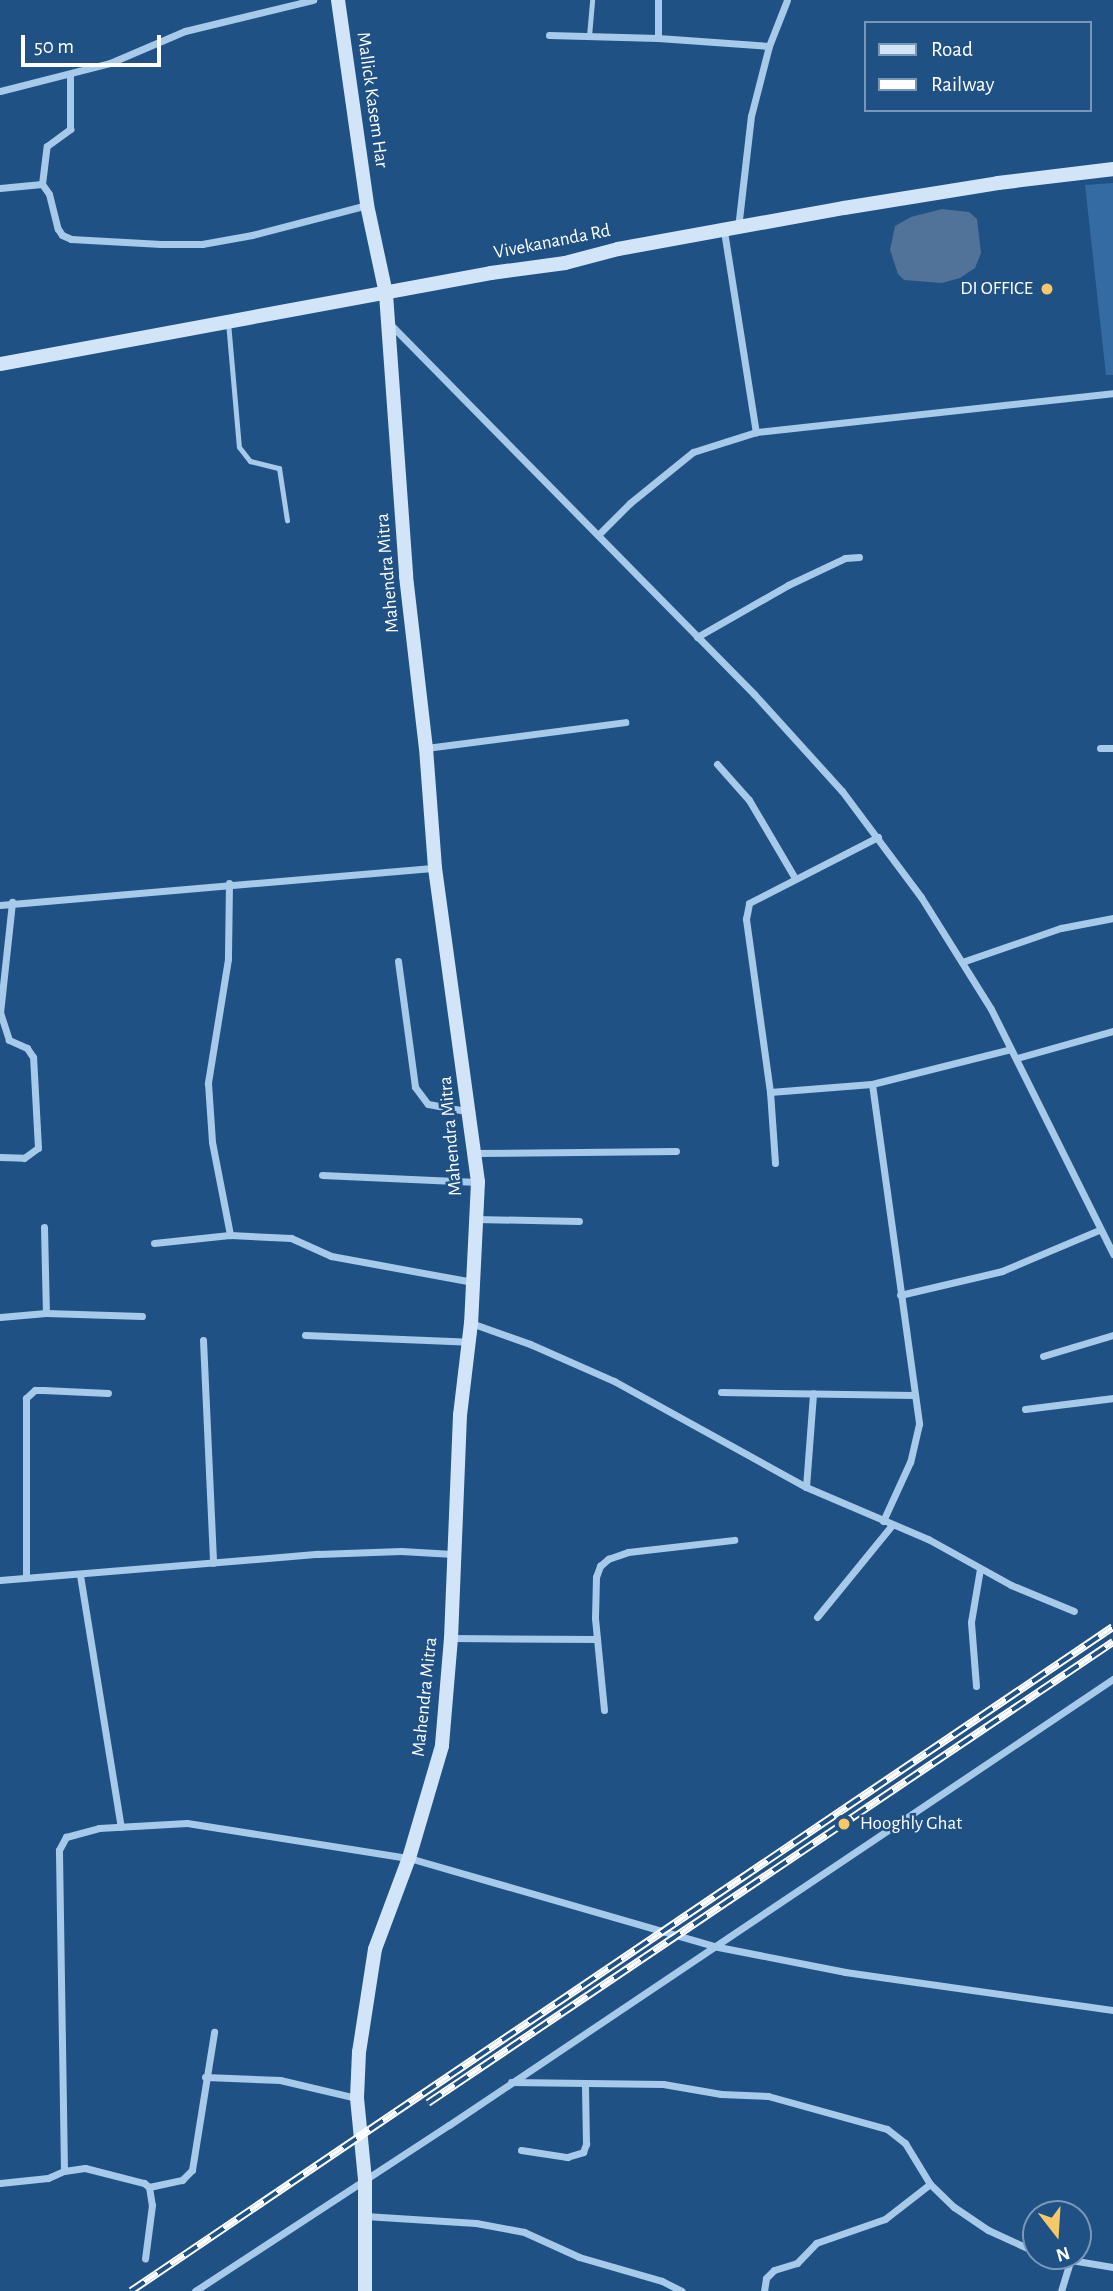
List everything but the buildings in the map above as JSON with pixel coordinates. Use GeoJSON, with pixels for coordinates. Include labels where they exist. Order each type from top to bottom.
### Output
{"type":"FeatureCollection","features":[{"type":"Feature","properties":{"kind":"main road","name":"Mallick Kasem Har"},"geometry":{"type":"LineString","coordinates":[[338,0],[367,205]]}},
{"type":"Feature","properties":{"kind":"main road","name":"Vivekananda Rd"},"geometry":{"type":"LineString","coordinates":[[0,364],[998,183],[1113,169]]}},
{"type":"Feature","properties":{"kind":"main road","name":"Mahendra Mitra"},"geometry":{"type":"LineString","coordinates":[[365,2291],[365,2179],[358,2098],[363,2011],[375,1950],[409,1858],[442,1746],[452,1638],[460,1415],[471,1323],[478,1182],[471,1112],[435,868],[426,748],[406,576],[386,295],[367,205]]}},
{"type":"Feature","properties":{"kind":"street"},"geometry":{"type":"LineString","coordinates":[[0,91],[110,63],[185,31],[313,0]]}},
{"type":"Feature","properties":{"kind":"street"},"geometry":{"type":"LineString","coordinates":[[658,0],[658,38]]}},
{"type":"Feature","properties":{"kind":"street"},"geometry":{"type":"LineString","coordinates":[[756,432],[731,230],[751,116],[769,46],[787,0]]}},
{"type":"Feature","properties":{"kind":"street"},"geometry":{"type":"LineString","coordinates":[[549,35],[658,38],[769,46]]}},
{"type":"Feature","properties":{"kind":"street"},"geometry":{"type":"LineString","coordinates":[[70,74],[70,129],[47,146],[42,184],[49,194],[58,229],[62,235],[71,239],[202,244],[367,205]]}},
{"type":"Feature","properties":{"kind":"street"},"geometry":{"type":"LineString","coordinates":[[0,188],[42,184]]}},
{"type":"Feature","properties":{"kind":"street"},"geometry":{"type":"LineString","coordinates":[[388,323],[697,637],[842,791],[878,837],[962,962],[1012,1049],[1113,1254]]}},
{"type":"Feature","properties":{"kind":"street"},"geometry":{"type":"LineString","coordinates":[[598,536],[630,503],[693,452],[756,432],[1113,393]]}},
{"type":"Feature","properties":{"kind":"street"},"geometry":{"type":"LineString","coordinates":[[697,637],[788,585],[845,558],[859,557]]}},
{"type":"Feature","properties":{"kind":"street"},"geometry":{"type":"LineString","coordinates":[[426,748],[625,722]]}},
{"type":"Feature","properties":{"kind":"street"},"geometry":{"type":"LineString","coordinates":[[1100,748],[1113,748]]}},
{"type":"Feature","properties":{"kind":"street"},"geometry":{"type":"LineString","coordinates":[[717,764],[749,800],[795,878]]}},
{"type":"Feature","properties":{"kind":"street"},"geometry":{"type":"LineString","coordinates":[[775,1163],[770,1092],[746,919],[750,903],[878,837]]}},
{"type":"Feature","properties":{"kind":"street"},"geometry":{"type":"LineString","coordinates":[[0,905],[229,883],[435,868]]}},
{"type":"Feature","properties":{"kind":"street"},"geometry":{"type":"LineString","coordinates":[[229,883],[228,959],[208,1083],[212,1142],[230,1235]]}},
{"type":"Feature","properties":{"kind":"street"},"geometry":{"type":"LineString","coordinates":[[0,1157],[24,1158],[38,1148],[33,1057],[27,1048],[9,1040],[0,1013],[12,902]]}},
{"type":"Feature","properties":{"kind":"street"},"geometry":{"type":"LineString","coordinates":[[962,962],[1061,928],[1113,918]]}},
{"type":"Feature","properties":{"kind":"street"},"geometry":{"type":"LineString","coordinates":[[398,961],[415,1087],[428,1104],[471,1112]]}},
{"type":"Feature","properties":{"kind":"street"},"geometry":{"type":"LineString","coordinates":[[1017,1058],[1113,1031]]}},
{"type":"Feature","properties":{"kind":"street"},"geometry":{"type":"LineString","coordinates":[[770,1092],[872,1084],[1012,1049]]}},
{"type":"Feature","properties":{"kind":"street"},"geometry":{"type":"LineString","coordinates":[[872,1084],[919,1424],[917,1442],[883,1521]]}},
{"type":"Feature","properties":{"kind":"street"},"geometry":{"type":"LineString","coordinates":[[476,1153],[676,1151]]}},
{"type":"Feature","properties":{"kind":"street"},"geometry":{"type":"LineString","coordinates":[[322,1175],[478,1182]]}},
{"type":"Feature","properties":{"kind":"street"},"geometry":{"type":"LineString","coordinates":[[476,1219],[579,1221]]}},
{"type":"Feature","properties":{"kind":"street"},"geometry":{"type":"LineString","coordinates":[[44,1227],[46,1313]]}},
{"type":"Feature","properties":{"kind":"street"},"geometry":{"type":"LineString","coordinates":[[900,1295],[1002,1271],[1100,1230]]}},
{"type":"Feature","properties":{"kind":"street"},"geometry":{"type":"LineString","coordinates":[[154,1243],[230,1235],[291,1238],[331,1256],[372,1266],[473,1282]]}},
{"type":"Feature","properties":{"kind":"street"},"geometry":{"type":"LineString","coordinates":[[0,1317],[46,1313],[142,1316]]}},
{"type":"Feature","properties":{"kind":"street"},"geometry":{"type":"LineString","coordinates":[[471,1323],[530,1344],[614,1381],[806,1487],[928,1539],[980,1569],[1074,1611]]}},
{"type":"Feature","properties":{"kind":"street"},"geometry":{"type":"LineString","coordinates":[[305,1335],[469,1342]]}},
{"type":"Feature","properties":{"kind":"street"},"geometry":{"type":"LineString","coordinates":[[1043,1356],[1113,1335]]}},
{"type":"Feature","properties":{"kind":"street"},"geometry":{"type":"LineString","coordinates":[[203,1340],[213,1563]]}},
{"type":"Feature","properties":{"kind":"street"},"geometry":{"type":"LineString","coordinates":[[26,1577],[26,1398],[29,1394],[43,1390],[108,1393]]}},
{"type":"Feature","properties":{"kind":"street"},"geometry":{"type":"LineString","coordinates":[[722,1392],[914,1395]]}},
{"type":"Feature","properties":{"kind":"street"},"geometry":{"type":"LineString","coordinates":[[806,1487],[813,1393]]}},
{"type":"Feature","properties":{"kind":"street"},"geometry":{"type":"LineString","coordinates":[[1025,1409],[1113,1398]]}},
{"type":"Feature","properties":{"kind":"street"},"geometry":{"type":"LineString","coordinates":[[817,1617],[892,1525]]}},
{"type":"Feature","properties":{"kind":"street"},"geometry":{"type":"LineString","coordinates":[[604,1710],[597,1639],[596,1577],[600,1566],[608,1559],[628,1552],[734,1540]]}},
{"type":"Feature","properties":{"kind":"street"},"geometry":{"type":"LineString","coordinates":[[0,1580],[356,1551],[453,1554]]}},
{"type":"Feature","properties":{"kind":"street"},"geometry":{"type":"LineString","coordinates":[[976,1686],[971,1622],[980,1569]]}},
{"type":"Feature","properties":{"kind":"street"},"geometry":{"type":"LineString","coordinates":[[80,1575],[121,1827]]}},
{"type":"Feature","properties":{"kind":"street"},"geometry":{"type":"LineString","coordinates":[[452,1638],[597,1639]]}},
{"type":"Feature","properties":{"kind":"street"},"geometry":{"type":"LineString","coordinates":[[195,2291],[1113,1679]]}},
{"type":"Feature","properties":{"kind":"street"},"geometry":{"type":"LineString","coordinates":[[64,2171],[59,1850],[61,1843],[75,1833],[187,1823],[409,1858],[713,1946],[845,1972],[1113,2010]]}},
{"type":"Feature","properties":{"kind":"street"},"geometry":{"type":"LineString","coordinates":[[0,2183],[48,2178],[64,2171],[85,2168],[134,2179],[149,2187],[181,2180],[191,2170],[214,2032]]}},
{"type":"Feature","properties":{"kind":"street"},"geometry":{"type":"LineString","coordinates":[[205,2077],[280,2080],[358,2098]]}},
{"type":"Feature","properties":{"kind":"street"},"geometry":{"type":"LineString","coordinates":[[511,2082],[585,2084],[608,2081],[663,2084],[721,2094],[768,2096],[820,2109],[896,2134],[930,2184],[954,2207],[988,2230],[1022,2246]]}},
{"type":"Feature","properties":{"kind":"street"},"geometry":{"type":"LineString","coordinates":[[520,2150],[568,2157],[583,2152],[586,2144],[585,2084]]}},
{"type":"Feature","properties":{"kind":"street"},"geometry":{"type":"LineString","coordinates":[[764,2291],[766,2278],[774,2270],[797,2263],[816,2243],[885,2219],[930,2184]]}},
{"type":"Feature","properties":{"kind":"street"},"geometry":{"type":"LineString","coordinates":[[145,2259],[152,2205],[149,2187]]}},
{"type":"Feature","properties":{"kind":"street"},"geometry":{"type":"LineString","coordinates":[[365,2216],[476,2223],[510,2229],[579,2257],[662,2281],[682,2291]]}},
{"type":"Feature","properties":{"kind":"street"},"geometry":{"type":"LineString","coordinates":[[1092,2264],[1113,2267]]}},
{"type":"Feature","properties":{"kind":"street"},"geometry":{"type":"LineString","coordinates":[[1061,2291],[1067,2270]]}},
{"type":"Feature","properties":{"kind":"lane"},"geometry":{"type":"LineString","coordinates":[[589,36],[592,0]]}},
{"type":"Feature","properties":{"kind":"lane"},"geometry":{"type":"LineString","coordinates":[[228,322],[239,447],[250,461],[279,468],[287,520]]}},
{"type":"Feature","properties":{"kind":"shaded area"},"geometry":{"type":"Polygon","coordinates":[[[1113,183],[1113,375],[1106,375],[1085,185],[1113,183]]]}},
{"type":"Feature","properties":{"kind":"shaded area"},"geometry":{"type":"Polygon","coordinates":[[[942,209],[969,212],[977,219],[981,253],[975,268],[960,278],[942,283],[904,280],[898,274],[890,250],[895,226],[911,217],[942,209]]]}},
{"type":"Feature","properties":{"kind":"railway"},"geometry":{"type":"LineString","coordinates":[[131,2291],[1113,1627]]}},
{"type":"Feature","properties":{"kind":"railway"},"geometry":{"type":"LineString","coordinates":[[428,2103],[1113,1642]]}},
{"type":"Feature","properties":{"kind":"place","name":"DI OFFICE"},"geometry":{"type":"Point","coordinates":[1047,289]}},
{"type":"Feature","properties":{"kind":"place","name":"Hooghly Ghat"},"geometry":{"type":"Point","coordinates":[844,1824]}}]}
